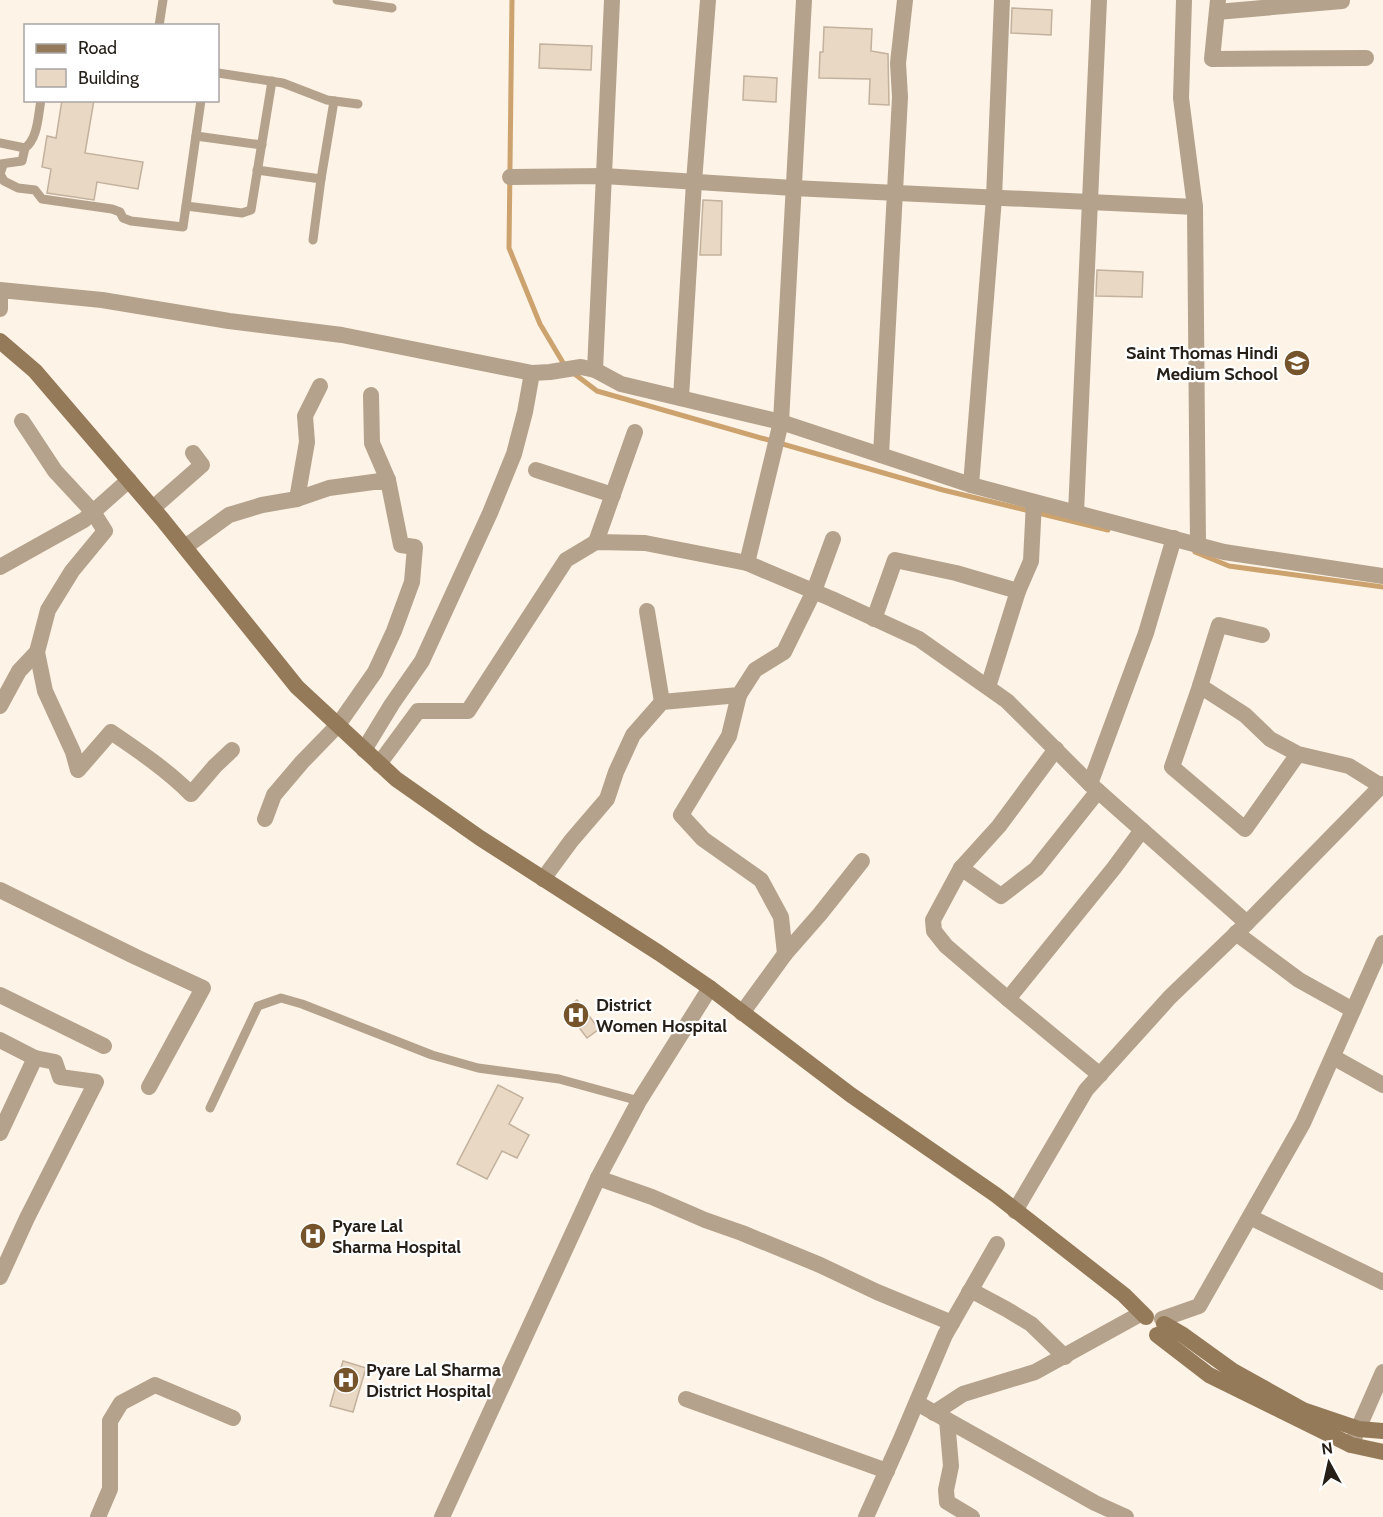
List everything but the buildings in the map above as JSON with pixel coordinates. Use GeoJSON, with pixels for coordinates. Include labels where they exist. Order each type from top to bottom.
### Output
{"type":"FeatureCollection","features":[{"type":"Feature","properties":{"kind":"main road"},"geometry":{"type":"LineString","coordinates":[[0,341],[35,372],[129,480],[297,687],[396,779],[480,838],[710,988],[851,1095],[996,1195],[1124,1295],[1154,1321],[1209,1376],[1351,1445],[1383,1452]]}},
{"type":"Feature","properties":{"kind":"main road"},"geometry":{"type":"LineString","coordinates":[[1154,1321],[1183,1335],[1233,1371],[1303,1410],[1359,1429],[1383,1431]]}},
{"type":"Feature","properties":{"kind":"street"},"geometry":{"type":"LineString","coordinates":[[588,368],[604,176],[612,0]]}},
{"type":"Feature","properties":{"kind":"street"},"geometry":{"type":"LineString","coordinates":[[681,398],[708,0]]}},
{"type":"Feature","properties":{"kind":"street"},"geometry":{"type":"LineString","coordinates":[[747,563],[781,422],[804,0]]}},
{"type":"Feature","properties":{"kind":"street"},"geometry":{"type":"LineString","coordinates":[[881,455],[900,97],[898,63],[905,0]]}},
{"type":"Feature","properties":{"kind":"street"},"geometry":{"type":"LineString","coordinates":[[971,485],[994,198],[1002,0]]}},
{"type":"Feature","properties":{"kind":"street"},"geometry":{"type":"LineString","coordinates":[[1076,513],[1099,0]]}},
{"type":"Feature","properties":{"kind":"street"},"geometry":{"type":"LineString","coordinates":[[1184,0],[1181,98],[1195,207],[1198,545]]}},
{"type":"Feature","properties":{"kind":"street"},"geometry":{"type":"LineString","coordinates":[[1342,1],[1218,6],[1212,60],[1366,57]]}},
{"type":"Feature","properties":{"kind":"street"},"geometry":{"type":"LineString","coordinates":[[510,177],[604,176],[794,188],[1195,207]]}},
{"type":"Feature","properties":{"kind":"street"},"geometry":{"type":"LineString","coordinates":[[0,309],[0,290],[102,300],[229,321],[342,335],[532,373],[588,368],[621,384],[781,422],[971,485],[1076,513],[1172,546],[1198,545],[1224,552],[1383,576]]}},
{"type":"Feature","properties":{"kind":"street"},"geometry":{"type":"LineString","coordinates":[[364,750],[422,661],[490,513],[513,453],[525,412],[532,373]]}},
{"type":"Feature","properties":{"kind":"street"},"geometry":{"type":"LineString","coordinates":[[297,499],[307,442],[305,416],[320,386]]}},
{"type":"Feature","properties":{"kind":"street"},"geometry":{"type":"LineString","coordinates":[[265,819],[274,795],[338,725],[375,672],[394,631],[411,582],[416,547],[401,545],[388,480],[372,443],[371,395]]}},
{"type":"Feature","properties":{"kind":"street"},"geometry":{"type":"LineString","coordinates":[[22,421],[55,471],[93,512],[105,531],[72,571],[48,610],[37,652],[45,691],[73,752],[78,770],[111,732],[148,757],[191,794],[214,766],[232,750]]}},
{"type":"Feature","properties":{"kind":"street"},"geometry":{"type":"LineString","coordinates":[[596,542],[634,432]]}},
{"type":"Feature","properties":{"kind":"street"},"geometry":{"type":"LineString","coordinates":[[153,508],[202,465],[193,453]]}},
{"type":"Feature","properties":{"kind":"street"},"geometry":{"type":"LineString","coordinates":[[536,470],[613,495]]}},
{"type":"Feature","properties":{"kind":"street"},"geometry":{"type":"LineString","coordinates":[[0,567],[84,520],[129,480]]}},
{"type":"Feature","properties":{"kind":"street"},"geometry":{"type":"LineString","coordinates":[[185,547],[229,515],[262,505],[297,499],[329,488],[388,480]]}},
{"type":"Feature","properties":{"kind":"street"},"geometry":{"type":"LineString","coordinates":[[988,687],[1018,591],[1031,561],[1035,502]]}},
{"type":"Feature","properties":{"kind":"street"},"geometry":{"type":"LineString","coordinates":[[785,954],[781,917],[761,880],[703,839],[681,814],[729,736],[739,695],[755,670],[784,652],[814,591],[833,539]]}},
{"type":"Feature","properties":{"kind":"street"},"geometry":{"type":"LineString","coordinates":[[379,764],[418,711],[468,711],[566,560],[596,542],[645,543],[747,563],[919,639],[1007,701],[1241,928],[1299,980],[1353,1010]]}},
{"type":"Feature","properties":{"kind":"street"},"geometry":{"type":"LineString","coordinates":[[961,868],[1000,896],[1036,869],[1094,787],[1146,633],[1172,546]]}},
{"type":"Feature","properties":{"kind":"street"},"geometry":{"type":"LineString","coordinates":[[874,618],[895,560],[956,573],[1018,591]]}},
{"type":"Feature","properties":{"kind":"street"},"geometry":{"type":"LineString","coordinates":[[647,611],[662,702]]}},
{"type":"Feature","properties":{"kind":"street"},"geometry":{"type":"LineString","coordinates":[[1262,635],[1219,625],[1172,767],[1245,829],[1298,754]]}},
{"type":"Feature","properties":{"kind":"street"},"geometry":{"type":"LineString","coordinates":[[0,706],[19,671],[37,652]]}},
{"type":"Feature","properties":{"kind":"street"},"geometry":{"type":"LineString","coordinates":[[1016,1211],[1086,1090],[1170,997],[1382,785],[1349,766],[1298,754],[1270,739],[1245,716],[1200,686]]}},
{"type":"Feature","properties":{"kind":"street"},"geometry":{"type":"LineString","coordinates":[[543,879],[607,799],[616,772],[633,735],[662,702],[739,695]]}},
{"type":"Feature","properties":{"kind":"street"},"geometry":{"type":"LineString","coordinates":[[1056,749],[999,826],[961,868],[933,920],[934,931],[946,946],[1100,1075]]}},
{"type":"Feature","properties":{"kind":"street"},"geometry":{"type":"LineString","coordinates":[[1008,999],[1142,830]]}},
{"type":"Feature","properties":{"kind":"street"},"geometry":{"type":"LineString","coordinates":[[742,1013],[785,954],[862,861]]}},
{"type":"Feature","properties":{"kind":"street"},"geometry":{"type":"LineString","coordinates":[[0,890],[203,988],[149,1087]]}},
{"type":"Feature","properties":{"kind":"street"},"geometry":{"type":"LineString","coordinates":[[940,1416],[963,1394],[1035,1372],[1065,1357],[1154,1321],[1199,1306],[1303,1124],[1383,943]]}},
{"type":"Feature","properties":{"kind":"street"},"geometry":{"type":"LineString","coordinates":[[442,1517],[598,1178],[639,1101],[710,988]]}},
{"type":"Feature","properties":{"kind":"street"},"geometry":{"type":"LineString","coordinates":[[0,995],[104,1046]]}},
{"type":"Feature","properties":{"kind":"street"},"geometry":{"type":"LineString","coordinates":[[0,1040],[35,1058],[55,1062],[60,1077],[96,1082],[27,1218],[0,1277]]}},
{"type":"Feature","properties":{"kind":"street"},"geometry":{"type":"LineString","coordinates":[[1333,1057],[1383,1086]]}},
{"type":"Feature","properties":{"kind":"street"},"geometry":{"type":"LineString","coordinates":[[0,1133],[35,1058]]}},
{"type":"Feature","properties":{"kind":"street"},"geometry":{"type":"LineString","coordinates":[[598,1178],[742,1233],[952,1323]]}},
{"type":"Feature","properties":{"kind":"street"},"geometry":{"type":"LineString","coordinates":[[1250,1217],[1383,1282]]}},
{"type":"Feature","properties":{"kind":"street"},"geometry":{"type":"LineString","coordinates":[[866,1517],[945,1335],[997,1244]]}},
{"type":"Feature","properties":{"kind":"street"},"geometry":{"type":"LineString","coordinates":[[969,1292],[978,1294],[1031,1324],[1065,1357]]}},
{"type":"Feature","properties":{"kind":"street"},"geometry":{"type":"LineString","coordinates":[[1351,1445],[1383,1372]]}},
{"type":"Feature","properties":{"kind":"street"},"geometry":{"type":"LineString","coordinates":[[98,1517],[110,1489],[110,1421],[121,1403],[155,1385],[233,1419]]}},
{"type":"Feature","properties":{"kind":"street"},"geometry":{"type":"LineString","coordinates":[[686,1399],[887,1472]]}},
{"type":"Feature","properties":{"kind":"street"},"geometry":{"type":"LineString","coordinates":[[916,1403],[1095,1503],[1126,1517]]}},
{"type":"Feature","properties":{"kind":"street"},"geometry":{"type":"LineString","coordinates":[[940,1416],[951,1466],[946,1490],[947,1502],[972,1517]]}},
{"type":"Feature","properties":{"kind":"lane"},"geometry":{"type":"LineString","coordinates":[[159,24],[163,0]]}},
{"type":"Feature","properties":{"kind":"lane"},"geometry":{"type":"LineString","coordinates":[[337,0],[392,8]]}},
{"type":"Feature","properties":{"kind":"lane"},"geometry":{"type":"LineString","coordinates":[[219,73],[282,83],[327,100],[358,104]]}},
{"type":"Feature","properties":{"kind":"lane"},"geometry":{"type":"LineString","coordinates":[[186,206],[242,213],[251,210],[272,81]]}},
{"type":"Feature","properties":{"kind":"lane"},"geometry":{"type":"LineString","coordinates":[[313,240],[334,101]]}},
{"type":"Feature","properties":{"kind":"lane"},"geometry":{"type":"LineString","coordinates":[[0,143],[24,148],[29,145],[35,134],[41,102]]}},
{"type":"Feature","properties":{"kind":"lane"},"geometry":{"type":"LineString","coordinates":[[24,148],[22,161],[1,164],[0,174],[4,181],[18,188],[35,190],[42,199],[112,209],[131,221],[183,227],[201,102]]}},
{"type":"Feature","properties":{"kind":"lane"},"geometry":{"type":"LineString","coordinates":[[196,136],[262,145]]}},
{"type":"Feature","properties":{"kind":"lane"},"geometry":{"type":"LineString","coordinates":[[257,170],[321,179]]}},
{"type":"Feature","properties":{"kind":"lane"},"geometry":{"type":"LineString","coordinates":[[210,1108],[258,1006],[281,998],[303,1004],[444,1059],[478,1068],[559,1079],[639,1101]]}},
{"type":"Feature","properties":{"kind":"waterway"},"geometry":{"type":"LineString","coordinates":[[512,0],[509,248],[540,324],[565,366]]}},
{"type":"Feature","properties":{"kind":"waterway"},"geometry":{"type":"LineString","coordinates":[[572,372],[597,391],[943,490],[1108,530]]}},
{"type":"Feature","properties":{"kind":"waterway"},"geometry":{"type":"LineString","coordinates":[[1195,552],[1229,566],[1383,587]]}},
{"type":"Feature","properties":{"kind":"place","name":"Saint Thomas Hindi Medium School"},"geometry":{"type":"Point","coordinates":[1297,363]}},
{"type":"Feature","properties":{"kind":"place","name":"District Women Hospital"},"geometry":{"type":"Point","coordinates":[576,1015]}},
{"type":"Feature","properties":{"kind":"place","name":"Pyare Lal Sharma Hospital"},"geometry":{"type":"Point","coordinates":[313,1236]}},
{"type":"Feature","properties":{"kind":"place","name":"Pyare Lal Sharma District Hospital"},"geometry":{"type":"Point","coordinates":[346,1380]}}]}
